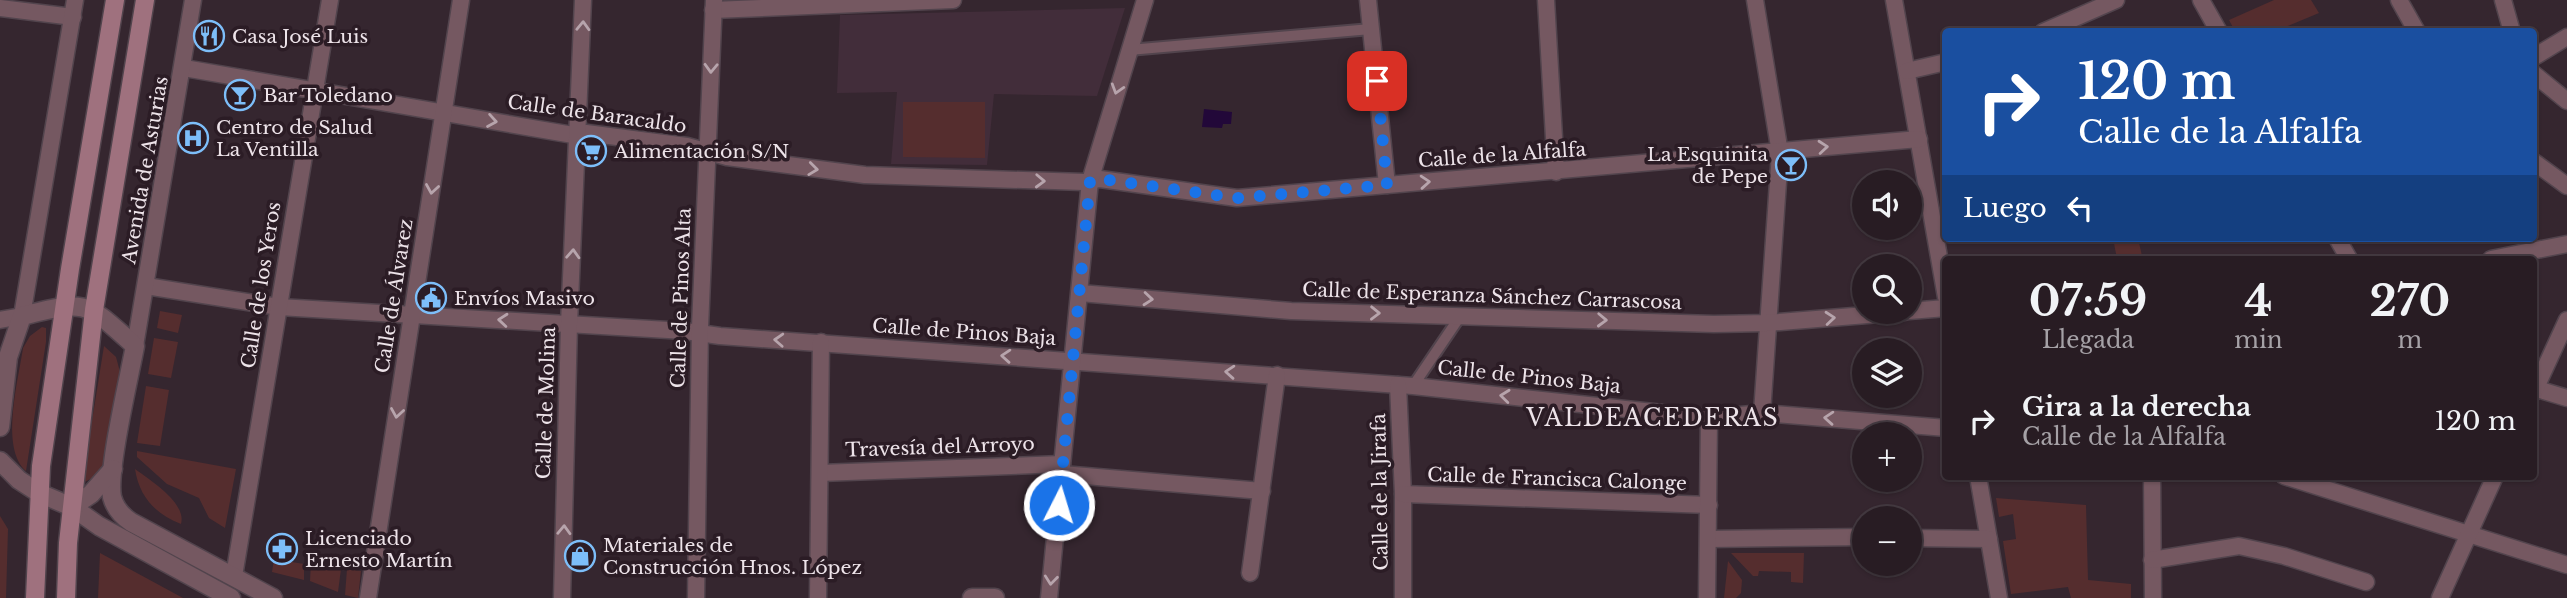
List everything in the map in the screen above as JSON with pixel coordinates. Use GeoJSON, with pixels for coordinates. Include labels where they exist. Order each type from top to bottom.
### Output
{"type":"FeatureCollection","features":[{"type":"Feature","properties":{"kind":"main road"},"geometry":{"type":"LineString","coordinates":[[35,598],[39,493],[65,305],[115,0]]}},
{"type":"Feature","properties":{"kind":"main road","name":"Avenida de Asturias"},"geometry":{"type":"LineString","coordinates":[[66,598],[72,507],[94,310],[145,0]]}},
{"type":"Feature","properties":{"kind":"street"},"geometry":{"type":"LineString","coordinates":[[0,427],[4,353],[22,316],[75,0]]}},
{"type":"Feature","properties":{"kind":"street","name":"Avenida de Asturias"},"geometry":{"type":"LineString","coordinates":[[193,0],[184,68],[113,469],[111,494],[117,509],[125,518],[273,598]]}},
{"type":"Feature","properties":{"kind":"street","name":"Calle de los Yeros"},"geometry":{"type":"LineString","coordinates":[[234,576],[330,0]]}},
{"type":"Feature","properties":{"kind":"street","name":"Calle de Álvarez"},"geometry":{"type":"LineString","coordinates":[[368,598],[461,0]]}},
{"type":"Feature","properties":{"kind":"street","name":"Calle de Molina"},"geometry":{"type":"LineString","coordinates":[[562,598],[569,324],[583,0]]}},
{"type":"Feature","properties":{"kind":"street"},"geometry":{"type":"LineString","coordinates":[[713,5],[953,0]]}},
{"type":"Feature","properties":{"kind":"street"},"geometry":{"type":"LineString","coordinates":[[1049,598],[1090,181],[1145,0]]}},
{"type":"Feature","properties":{"kind":"street"},"geometry":{"type":"LineString","coordinates":[[1368,0],[1387,185]]}},
{"type":"Feature","properties":{"kind":"street"},"geometry":{"type":"LineString","coordinates":[[1546,0],[1556,172]]}},
{"type":"Feature","properties":{"kind":"street"},"geometry":{"type":"LineString","coordinates":[[1755,0],[1780,153],[1762,413]]}},
{"type":"Feature","properties":{"kind":"street"},"geometry":{"type":"LineString","coordinates":[[1894,0],[1919,139],[1939,210],[1943,256]]}},
{"type":"Feature","properties":{"kind":"street"},"geometry":{"type":"LineString","coordinates":[[2050,28],[2092,5],[2116,0]]}},
{"type":"Feature","properties":{"kind":"street"},"geometry":{"type":"LineString","coordinates":[[2202,0],[2217,28]]}},
{"type":"Feature","properties":{"kind":"street"},"geometry":{"type":"LineString","coordinates":[[2399,0],[2415,28]]}},
{"type":"Feature","properties":{"kind":"street"},"geometry":{"type":"LineString","coordinates":[[2503,0],[2511,28]]}},
{"type":"Feature","properties":{"kind":"street","name":"Calle de Pinos Alta"},"geometry":{"type":"LineString","coordinates":[[696,598],[700,334],[713,5]]}},
{"type":"Feature","properties":{"kind":"street"},"geometry":{"type":"LineString","coordinates":[[0,8],[73,17]]}},
{"type":"Feature","properties":{"kind":"street"},"geometry":{"type":"LineString","coordinates":[[1129,50],[1371,29]]}},
{"type":"Feature","properties":{"kind":"street"},"geometry":{"type":"LineString","coordinates":[[2537,55],[2567,37]]}},
{"type":"Feature","properties":{"kind":"street"},"geometry":{"type":"LineString","coordinates":[[1907,71],[1942,63]]}},
{"type":"Feature","properties":{"kind":"street","name":"Calle de Baracaldo"},"geometry":{"type":"LineString","coordinates":[[184,68],[579,136],[586,133],[687,146],[706,153],[865,175],[1090,181]]}},
{"type":"Feature","properties":{"kind":"street"},"geometry":{"type":"LineString","coordinates":[[2537,76],[2567,101]]}},
{"type":"Feature","properties":{"kind":"street","name":"Calle de la Alfalfa"},"geometry":{"type":"LineString","coordinates":[[1090,181],[1100,179],[1237,198],[1919,139]]}},
{"type":"Feature","properties":{"kind":"street"},"geometry":{"type":"LineString","coordinates":[[2537,164],[2567,186]]}},
{"type":"Feature","properties":{"kind":"street"},"geometry":{"type":"LineString","coordinates":[[2506,256],[2567,244]]}},
{"type":"Feature","properties":{"kind":"street","name":"Calle de Pinos Baja"},"geometry":{"type":"LineString","coordinates":[[146,286],[279,307],[685,331],[1277,375],[1405,385],[1709,418],[1762,413],[1942,428]]}},
{"type":"Feature","properties":{"kind":"street","name":"Calle de Esperanza Sánchez Carrascosa"},"geometry":{"type":"LineString","coordinates":[[1080,293],[1291,311],[1767,323],[1852,316]]}},
{"type":"Feature","properties":{"kind":"street"},"geometry":{"type":"LineString","coordinates":[[0,320],[65,305],[94,310],[135,346]]}},
{"type":"Feature","properties":{"kind":"street"},"geometry":{"type":"LineString","coordinates":[[1922,310],[1942,308]]}},
{"type":"Feature","properties":{"kind":"street"},"geometry":{"type":"LineString","coordinates":[[1405,385],[1461,315]]}},
{"type":"Feature","properties":{"kind":"street"},"geometry":{"type":"LineString","coordinates":[[2537,386],[2567,320]]}},
{"type":"Feature","properties":{"kind":"street"},"geometry":{"type":"LineString","coordinates":[[818,598],[821,342]]}},
{"type":"Feature","properties":{"kind":"street"},"geometry":{"type":"LineString","coordinates":[[1250,573],[1277,375]]}},
{"type":"Feature","properties":{"kind":"street","name":"Calle de la Jirafa"},"geometry":{"type":"LineString","coordinates":[[1403,598],[1405,385]]}},
{"type":"Feature","properties":{"kind":"street"},"geometry":{"type":"LineString","coordinates":[[2537,390],[2567,398]]}},
{"type":"Feature","properties":{"kind":"street"},"geometry":{"type":"LineString","coordinates":[[1707,598],[1709,418]]}},
{"type":"Feature","properties":{"kind":"street"},"geometry":{"type":"LineString","coordinates":[[0,461],[19,481],[39,493],[72,507],[99,526],[231,598]]}},
{"type":"Feature","properties":{"kind":"street"},"geometry":{"type":"LineString","coordinates":[[72,507],[91,494],[113,469]]}},
{"type":"Feature","properties":{"kind":"street","name":"Travesía del Arroyo"},"geometry":{"type":"LineString","coordinates":[[820,473],[1062,469],[1262,491]]}},
{"type":"Feature","properties":{"kind":"street"},"geometry":{"type":"LineString","coordinates":[[1979,480],[1999,598]]}},
{"type":"Feature","properties":{"kind":"street"},"geometry":{"type":"LineString","coordinates":[[2152,480],[2153,598]]}},
{"type":"Feature","properties":{"kind":"street"},"geometry":{"type":"LineString","coordinates":[[2296,480],[2567,565]]}},
{"type":"Feature","properties":{"kind":"street"},"geometry":{"type":"LineString","coordinates":[[2440,598],[2493,480]]}},
{"type":"Feature","properties":{"kind":"street","name":"Calle de Francisca Calonge"},"geometry":{"type":"LineString","coordinates":[[1403,494],[1709,505]]}},
{"type":"Feature","properties":{"kind":"street"},"geometry":{"type":"LineString","coordinates":[[1709,539],[1852,537]]}},
{"type":"Feature","properties":{"kind":"street"},"geometry":{"type":"LineString","coordinates":[[1922,538],[1989,539]]}},
{"type":"Feature","properties":{"kind":"street"},"geometry":{"type":"LineString","coordinates":[[2152,559],[2239,546],[2284,556],[2365,582]]}},
{"type":"Feature","properties":{"kind":"street"},"geometry":{"type":"LineString","coordinates":[[972,598],[995,598]]}},
{"type":"Feature","properties":{"kind":"shaded area"},"geometry":{"type":"Polygon","coordinates":[[[2274,0],[2311,0],[2319,13],[2283,28],[2233,28],[2229,20],[2274,0]]]}},
{"type":"Feature","properties":{"kind":"shaded area"},"geometry":{"type":"Polygon","coordinates":[[[1125,8],[1097,96],[994,94],[987,165],[891,164],[897,92],[837,93],[840,15],[1125,8]]]}},
{"type":"Feature","properties":{"kind":"shaded area"},"geometry":{"type":"Polygon","coordinates":[[[903,102],[985,102],[985,158],[903,157],[903,102]]]}},
{"type":"Feature","properties":{"kind":"shaded area"},"geometry":{"type":"Polygon","coordinates":[[[1204,109],[1232,112],[1231,124],[1223,124],[1222,128],[1202,127],[1204,109]]]}},
{"type":"Feature","properties":{"kind":"shaded area"},"geometry":{"type":"Polygon","coordinates":[[[2114,242],[2139,242],[2142,256],[2116,256],[2114,242]]]}},
{"type":"Feature","properties":{"kind":"shaded area"},"geometry":{"type":"Polygon","coordinates":[[[160,311],[182,315],[178,333],[157,328],[160,311]]]}},
{"type":"Feature","properties":{"kind":"shaded area"},"geometry":{"type":"Polygon","coordinates":[[[42,327],[46,328],[46,342],[26,471],[18,461],[14,447],[12,431],[15,396],[23,348],[30,336],[42,327]]]}},
{"type":"Feature","properties":{"kind":"shaded area"},"geometry":{"type":"Polygon","coordinates":[[[154,338],[178,342],[171,378],[148,374],[154,338]]]}},
{"type":"Feature","properties":{"kind":"shaded area"},"geometry":{"type":"Polygon","coordinates":[[[104,346],[116,357],[120,372],[104,462],[97,476],[82,483],[104,346]]]}},
{"type":"Feature","properties":{"kind":"shaded area"},"geometry":{"type":"Polygon","coordinates":[[[146,386],[169,390],[160,446],[137,443],[146,386]]]}},
{"type":"Feature","properties":{"kind":"shaded area"},"geometry":{"type":"Polygon","coordinates":[[[137,451],[236,469],[225,528],[209,518],[199,498],[167,484],[137,457],[137,451]]]}},
{"type":"Feature","properties":{"kind":"shaded area"},"geometry":{"type":"Polygon","coordinates":[[[135,469],[173,500],[181,516],[181,524],[163,515],[144,496],[135,469]]]}},
{"type":"Feature","properties":{"kind":"shaded area"},"geometry":{"type":"Polygon","coordinates":[[[1996,498],[2086,505],[2088,580],[2131,584],[2131,598],[2071,598],[2068,587],[2011,594],[2003,541],[2016,539],[2013,514],[1999,517],[1996,498]]]}},
{"type":"Feature","properties":{"kind":"shaded area"},"geometry":{"type":"Polygon","coordinates":[[[0,516],[8,529],[6,598],[0,598],[0,516]]]}},
{"type":"Feature","properties":{"kind":"shaded area"},"geometry":{"type":"Polygon","coordinates":[[[100,553],[183,598],[98,598],[100,553]]]}},
{"type":"Feature","properties":{"kind":"shaded area"},"geometry":{"type":"Polygon","coordinates":[[[1731,553],[1804,553],[1803,583],[1791,582],[1791,572],[1759,571],[1758,576],[1753,576],[1731,553]]]}},
{"type":"Feature","properties":{"kind":"shaded area"},"geometry":{"type":"Polygon","coordinates":[[[274,559],[304,564],[304,580],[272,572],[274,559]]]}},
{"type":"Feature","properties":{"kind":"shaded area"},"geometry":{"type":"Polygon","coordinates":[[[1728,561],[1742,580],[1741,593],[1736,598],[1724,598],[1728,561]]]}},
{"type":"Feature","properties":{"kind":"shaded area"},"geometry":{"type":"Polygon","coordinates":[[[311,563],[341,569],[338,592],[310,581],[311,563]]]}},
{"type":"Feature","properties":{"kind":"shaded area"},"geometry":{"type":"Polygon","coordinates":[[[347,569],[361,571],[358,598],[345,595],[347,569]]]}},
{"type":"Feature","properties":{"kind":"place","name":"Casa José Luis"},"geometry":{"type":"Point","coordinates":[209,36]}},
{"type":"Feature","properties":{"kind":"place","name":"Bar Toledano"},"geometry":{"type":"Point","coordinates":[240,95]}},
{"type":"Feature","properties":{"kind":"place","name":"Centro de Salud La Ventilla"},"geometry":{"type":"Point","coordinates":[193,138]}},
{"type":"Feature","properties":{"kind":"place","name":"Alimentación S/N"},"geometry":{"type":"Point","coordinates":[591,151]}},
{"type":"Feature","properties":{"kind":"place","name":"La Esquinita de Pepe"},"geometry":{"type":"Point","coordinates":[1791,165]}},
{"type":"Feature","properties":{"kind":"place","name":"Envíos Masivo"},"geometry":{"type":"Point","coordinates":[431,298]}},
{"type":"Feature","properties":{"kind":"place","name":"Licenciado Ernesto Martín"},"geometry":{"type":"Point","coordinates":[282,549]}},
{"type":"Feature","properties":{"kind":"place","name":"Materiales de Construcción Hnos. López"},"geometry":{"type":"Point","coordinates":[580,556]}},
{"type":"Feature","properties":{"kind":"district","name":"VALDEACEDERAS"},"geometry":{"type":"Point","coordinates":[1653,418]}},
{"type":"Feature","properties":{"kind":"route"},"geometry":{"type":"LineString","coordinates":[[1059,505],[1090,181],[1100,179],[1237,198],[1387,185],[1377,81]]}}]}
